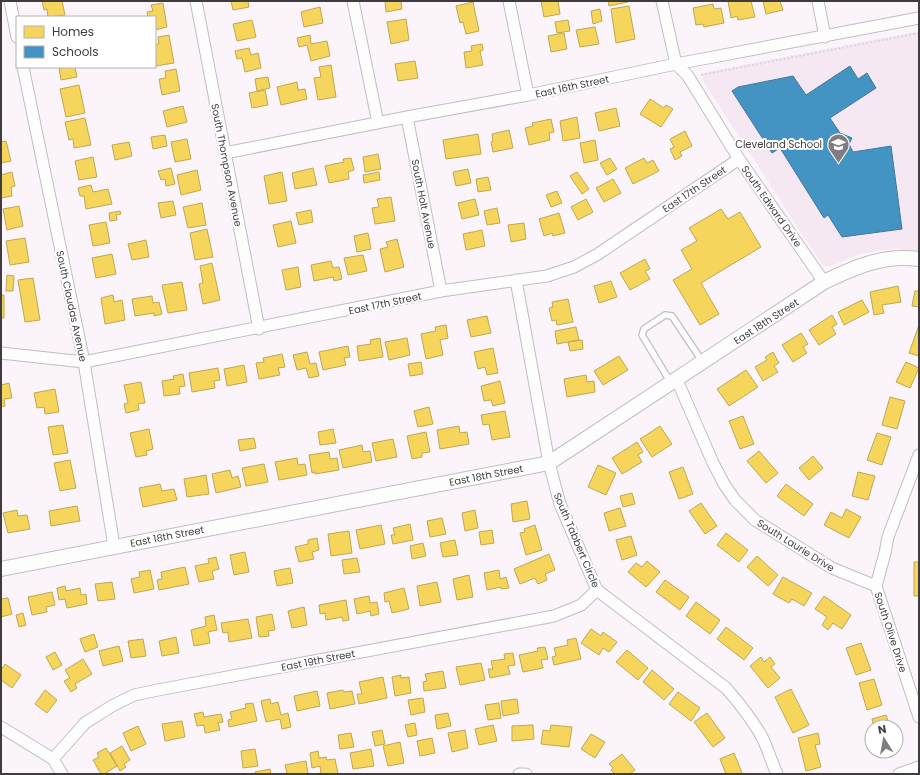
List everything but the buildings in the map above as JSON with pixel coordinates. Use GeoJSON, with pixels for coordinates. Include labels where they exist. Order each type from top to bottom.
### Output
{"type":"FeatureCollection","features":[{"type":"Feature","properties":{"kind":"street","name":"South Thompson Avenue"},"geometry":{"type":"LineString","coordinates":[[196,1],[259,329]]}},
{"type":"Feature","properties":{"kind":"street"},"geometry":{"type":"LineString","coordinates":[[354,1],[378,123]]}},
{"type":"Feature","properties":{"kind":"street"},"geometry":{"type":"LineString","coordinates":[[509,1],[528,95]]}},
{"type":"Feature","properties":{"kind":"street"},"geometry":{"type":"LineString","coordinates":[[662,1],[676,64]]}},
{"type":"Feature","properties":{"kind":"street"},"geometry":{"type":"LineString","coordinates":[[818,1],[825,37]]}},
{"type":"Feature","properties":{"kind":"street"},"geometry":{"type":"LineString","coordinates":[[7,2],[16,34]]}},
{"type":"Feature","properties":{"kind":"street","name":"East 16th Street"},"geometry":{"type":"LineString","coordinates":[[225,153],[528,95],[676,64],[919,18]]}},
{"type":"Feature","properties":{"kind":"street","name":"South Edward Drive"},"geometry":{"type":"LineString","coordinates":[[676,64],[688,76],[739,159],[824,282]]}},
{"type":"Feature","properties":{"kind":"street","name":"South Cloudas Avenue"},"geometry":{"type":"LineString","coordinates":[[23,68],[84,362],[114,546]]}},
{"type":"Feature","properties":{"kind":"street","name":"South Holt Avenue"},"geometry":{"type":"LineString","coordinates":[[407,117],[441,291]]}},
{"type":"Feature","properties":{"kind":"street","name":"East 17th Street"},"geometry":{"type":"LineString","coordinates":[[1,353],[84,362],[259,329],[441,291],[547,276],[574,267],[598,254],[739,159]]}},
{"type":"Feature","properties":{"kind":"street","name":"East 18th Street"},"geometry":{"type":"LineString","coordinates":[[1,569],[548,463],[824,282],[850,269],[871,262],[889,258],[907,257],[919,259]]}},
{"type":"Feature","properties":{"kind":"street","name":"South Tabbert Circle"},"geometry":{"type":"LineString","coordinates":[[516,280],[548,463],[560,504],[597,590],[726,688],[741,704],[764,740],[777,774]]}},
{"type":"Feature","properties":{"kind":"street","name":"South Laurie Drive"},"geometry":{"type":"LineString","coordinates":[[674,381],[713,463],[724,484],[735,500],[755,520],[832,568],[876,586]]}},
{"type":"Feature","properties":{"kind":"street","name":"South Olive Drive"},"geometry":{"type":"LineString","coordinates":[[919,455],[888,536],[876,586],[919,717]]}},
{"type":"Feature","properties":{"kind":"street","name":"East 19th Street"},"geometry":{"type":"LineString","coordinates":[[53,759],[85,723],[112,706],[134,695],[554,616],[581,605],[597,590]]}},
{"type":"Feature","properties":{"kind":"street"},"geometry":{"type":"LineString","coordinates":[[2,730],[53,759],[62,774]]}},
{"type":"Feature","properties":{"kind":"street"},"geometry":{"type":"LineString","coordinates":[[899,774],[919,767]]}},
{"type":"Feature","properties":{"kind":"street"},"geometry":{"type":"LineString","coordinates":[[519,774],[526,774]]}},
{"type":"Feature","properties":{"kind":"lane"},"geometry":{"type":"LineString","coordinates":[[674,381],[642,336],[644,329],[665,315],[672,316],[703,362]]}},
{"type":"Feature","properties":{"kind":"path"},"geometry":{"type":"LineString","coordinates":[[701,75],[919,33]]}},
{"type":"Feature","properties":{"kind":"shaded area","name":"Cleveland School"},"geometry":{"type":"Polygon","coordinates":[[[919,31],[919,252],[894,249],[875,251],[856,255],[830,267],[822,265],[702,79],[703,74],[706,72],[919,31]]]}},
{"type":"Feature","properties":{"kind":"place","name":"Cleveland School"},"geometry":{"type":"Point","coordinates":[838,164]}}]}
